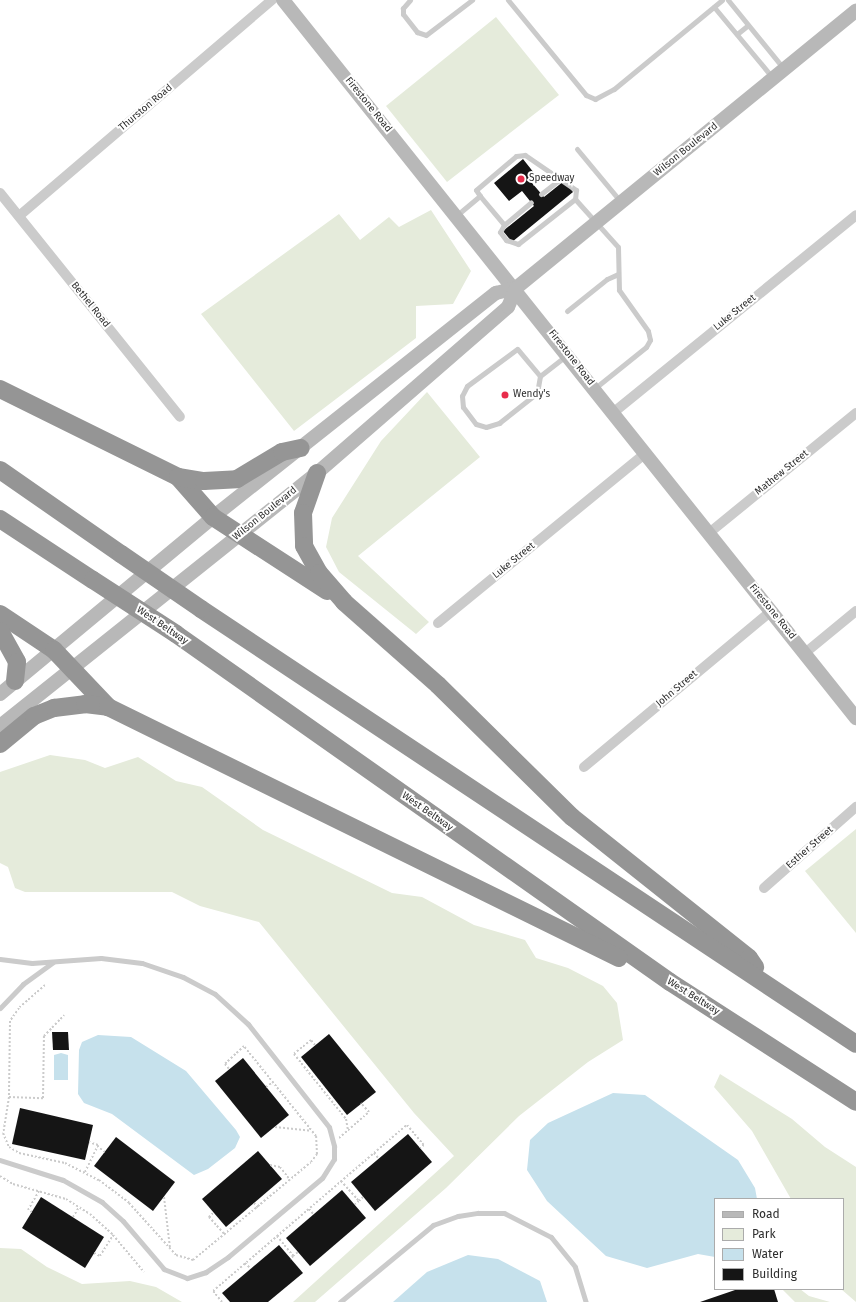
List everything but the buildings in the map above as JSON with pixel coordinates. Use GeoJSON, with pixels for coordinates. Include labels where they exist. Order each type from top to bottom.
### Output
{"type":"FeatureCollection","features":[{"type":"Feature","properties":{"kind":"highway"},"geometry":{"type":"LineString","coordinates":[[0,389],[178,477],[204,481],[237,479],[282,452],[301,448]]}},
{"type":"Feature","properties":{"kind":"highway"},"geometry":{"type":"LineString","coordinates":[[0,470],[201,609],[856,1044]]}},
{"type":"Feature","properties":{"kind":"highway"},"geometry":{"type":"LineString","coordinates":[[317,472],[303,513],[304,546],[318,573],[344,602],[438,685],[572,817],[749,958],[761,981]]}},
{"type":"Feature","properties":{"kind":"highway"},"geometry":{"type":"LineString","coordinates":[[178,477],[213,517],[344,602]]}},
{"type":"Feature","properties":{"kind":"highway","name":"West Beltway"},"geometry":{"type":"LineString","coordinates":[[0,519],[176,634],[670,982],[856,1102]]}},
{"type":"Feature","properties":{"kind":"highway"},"geometry":{"type":"LineString","coordinates":[[0,614],[54,650],[108,707]]}},
{"type":"Feature","properties":{"kind":"highway"},"geometry":{"type":"LineString","coordinates":[[0,631],[17,662],[15,681]]}},
{"type":"Feature","properties":{"kind":"highway"},"geometry":{"type":"LineString","coordinates":[[0,744],[34,716],[54,708],[84,704],[108,707],[670,982]]}},
{"type":"Feature","properties":{"kind":"main road","name":"Firestone Road"},"geometry":{"type":"LineString","coordinates":[[283,0],[516,288],[856,718]]}},
{"type":"Feature","properties":{"kind":"main road","name":"Wilson Boulevard"},"geometry":{"type":"LineString","coordinates":[[0,694],[213,517],[496,294],[516,288],[856,11]]}},
{"type":"Feature","properties":{"kind":"main road","name":"Wilson Boulevard"},"geometry":{"type":"LineString","coordinates":[[0,726],[71,667],[317,472],[508,307],[516,288]]}},
{"type":"Feature","properties":{"kind":"street","name":"Thurston Road"},"geometry":{"type":"LineString","coordinates":[[19,216],[272,0]]}},
{"type":"Feature","properties":{"kind":"street","name":"Bethel Road"},"geometry":{"type":"LineString","coordinates":[[0,193],[180,417]]}},
{"type":"Feature","properties":{"kind":"street","name":"Luke Street"},"geometry":{"type":"LineString","coordinates":[[614,412],[856,214]]}},
{"type":"Feature","properties":{"kind":"street","name":"Mathew Street"},"geometry":{"type":"LineString","coordinates":[[709,533],[856,413]]}},
{"type":"Feature","properties":{"kind":"street","name":"Luke Street"},"geometry":{"type":"LineString","coordinates":[[438,623],[646,453]]}},
{"type":"Feature","properties":{"kind":"street"},"geometry":{"type":"LineString","coordinates":[[804,653],[856,611]]}},
{"type":"Feature","properties":{"kind":"street","name":"John Street"},"geometry":{"type":"LineString","coordinates":[[584,767],[771,612]]}},
{"type":"Feature","properties":{"kind":"street","name":"Esther Street"},"geometry":{"type":"LineString","coordinates":[[764,888],[856,807]]}},
{"type":"Feature","properties":{"kind":"lane"},"geometry":{"type":"LineString","coordinates":[[410,0],[403,8],[404,14],[417,32],[426,35],[472,0]]}},
{"type":"Feature","properties":{"kind":"lane"},"geometry":{"type":"LineString","coordinates":[[508,0],[586,95],[595,99],[614,89],[722,0]]}},
{"type":"Feature","properties":{"kind":"lane"},"geometry":{"type":"LineString","coordinates":[[728,0],[748,25],[779,74]]}},
{"type":"Feature","properties":{"kind":"lane"},"geometry":{"type":"LineString","coordinates":[[714,7],[737,34],[779,74]]}},
{"type":"Feature","properties":{"kind":"lane"},"geometry":{"type":"LineString","coordinates":[[737,34],[748,25]]}},
{"type":"Feature","properties":{"kind":"lane"},"geometry":{"type":"LineString","coordinates":[[577,149],[621,203]]}},
{"type":"Feature","properties":{"kind":"lane"},"geometry":{"type":"LineString","coordinates":[[507,224],[476,190],[516,156],[525,155],[576,190],[575,199],[541,222],[520,239],[518,244],[506,240],[500,232],[507,224],[529,206]]}},
{"type":"Feature","properties":{"kind":"lane"},"geometry":{"type":"LineString","coordinates":[[541,194],[552,188],[560,179]]}},
{"type":"Feature","properties":{"kind":"lane"},"geometry":{"type":"LineString","coordinates":[[457,215],[480,196]]}},
{"type":"Feature","properties":{"kind":"lane"},"geometry":{"type":"LineString","coordinates":[[575,199],[618,247],[621,255],[618,274],[619,290],[648,331],[650,340],[595,388]]}},
{"type":"Feature","properties":{"kind":"lane"},"geometry":{"type":"LineString","coordinates":[[563,200],[567,205]]}},
{"type":"Feature","properties":{"kind":"lane"},"geometry":{"type":"LineString","coordinates":[[567,311],[607,279],[618,274]]}},
{"type":"Feature","properties":{"kind":"lane"},"geometry":{"type":"LineString","coordinates":[[540,376],[517,350],[467,386],[462,396],[463,407],[476,424],[486,427],[499,423],[537,393],[540,376],[568,354]]}},
{"type":"Feature","properties":{"kind":"lane"},"geometry":{"type":"LineString","coordinates":[[0,959],[53,962],[101,958],[142,963],[183,977],[215,994],[248,1024],[329,1127],[332,1138],[334,1159],[322,1178],[228,1257],[206,1272],[187,1278],[164,1269],[123,1221],[102,1202],[62,1180],[0,1160]]}},
{"type":"Feature","properties":{"kind":"lane"},"geometry":{"type":"LineString","coordinates":[[0,1008],[23,984],[53,962]]}},
{"type":"Feature","properties":{"kind":"lane"},"geometry":{"type":"LineString","coordinates":[[340,1302],[433,1225],[458,1216],[478,1213],[504,1213],[551,1238],[575,1267],[586,1302]]}},
{"type":"Feature","properties":{"kind":"path"},"geometry":{"type":"LineString","coordinates":[[45,985],[19,1008],[10,1021],[8,1097],[3,1133],[9,1147],[85,1172],[129,1203],[170,1249],[180,1257],[193,1260],[225,1236],[258,1208],[317,1154],[316,1137],[312,1130],[244,1046],[225,1064],[229,1069]]}},
{"type":"Feature","properties":{"kind":"path"},"geometry":{"type":"LineString","coordinates":[[8,1097],[43,1098],[44,1036],[64,1015]]}},
{"type":"Feature","properties":{"kind":"path"},"geometry":{"type":"LineString","coordinates":[[315,1045],[311,1040],[294,1054],[346,1119],[348,1130]]}},
{"type":"Feature","properties":{"kind":"path"},"geometry":{"type":"LineString","coordinates":[[266,1087],[273,1082]]}},
{"type":"Feature","properties":{"kind":"path"},"geometry":{"type":"LineString","coordinates":[[316,1137],[339,1138],[369,1112],[361,1103]]}},
{"type":"Feature","properties":{"kind":"path"},"geometry":{"type":"LineString","coordinates":[[222,1302],[213,1291],[406,1125],[424,1145],[420,1148]]}},
{"type":"Feature","properties":{"kind":"path"},"geometry":{"type":"LineString","coordinates":[[275,1127],[312,1130]]}},
{"type":"Feature","properties":{"kind":"path"},"geometry":{"type":"LineString","coordinates":[[89,1142],[105,1152]]}},
{"type":"Feature","properties":{"kind":"path"},"geometry":{"type":"LineString","coordinates":[[85,1172],[97,1146]]}},
{"type":"Feature","properties":{"kind":"path"},"geometry":{"type":"LineString","coordinates":[[374,1153],[379,1159]]}},
{"type":"Feature","properties":{"kind":"path"},"geometry":{"type":"LineString","coordinates":[[270,1165],[280,1167],[290,1180]]}},
{"type":"Feature","properties":{"kind":"path"},"geometry":{"type":"LineString","coordinates":[[0,1176],[13,1184],[39,1190],[80,1207],[113,1235],[144,1272]]}},
{"type":"Feature","properties":{"kind":"path"},"geometry":{"type":"LineString","coordinates":[[342,1181],[359,1200]]}},
{"type":"Feature","properties":{"kind":"path"},"geometry":{"type":"LineString","coordinates":[[32,1212],[28,1210],[39,1190]]}},
{"type":"Feature","properties":{"kind":"path"},"geometry":{"type":"LineString","coordinates":[[164,1197],[170,1249]]}},
{"type":"Feature","properties":{"kind":"path"},"geometry":{"type":"LineString","coordinates":[[354,1204],[363,1197]]}},
{"type":"Feature","properties":{"kind":"path"},"geometry":{"type":"LineString","coordinates":[[254,1203],[258,1208]]}},
{"type":"Feature","properties":{"kind":"path"},"geometry":{"type":"LineString","coordinates":[[73,1217],[80,1207]]}},
{"type":"Feature","properties":{"kind":"path"},"geometry":{"type":"LineString","coordinates":[[309,1209],[314,1215]]}},
{"type":"Feature","properties":{"kind":"path"},"geometry":{"type":"LineString","coordinates":[[213,1213],[209,1217],[225,1236]]}},
{"type":"Feature","properties":{"kind":"path"},"geometry":{"type":"LineString","coordinates":[[94,1253],[100,1256],[113,1235]]}},
{"type":"Feature","properties":{"kind":"path"},"geometry":{"type":"LineString","coordinates":[[277,1236],[293,1256]]}},
{"type":"Feature","properties":{"kind":"path"},"geometry":{"type":"LineString","coordinates":[[291,1259],[298,1252]]}},
{"type":"Feature","properties":{"kind":"path"},"geometry":{"type":"LineString","coordinates":[[246,1263],[250,1269]]}},
{"type":"Feature","properties":{"kind":"green space"},"geometry":{"type":"Polygon","coordinates":[[[496,17],[559,95],[447,182],[386,106],[496,17]]]}},
{"type":"Feature","properties":{"kind":"green space"},"geometry":{"type":"Polygon","coordinates":[[[431,210],[471,271],[453,304],[416,306],[416,338],[294,431],[201,314],[339,214],[360,240],[389,217],[399,227],[431,210]]]}},
{"type":"Feature","properties":{"kind":"green space"},"geometry":{"type":"Polygon","coordinates":[[[427,392],[480,457],[358,556],[429,622],[416,634],[339,572],[326,547],[332,518],[381,441],[427,392]]]}},
{"type":"Feature","properties":{"kind":"green space"},"geometry":{"type":"Polygon","coordinates":[[[50,755],[85,760],[105,768],[138,757],[176,781],[202,787],[263,830],[392,893],[422,897],[474,925],[525,940],[536,958],[568,968],[603,986],[617,1003],[623,1040],[588,1062],[519,1116],[446,1188],[315,1302],[293,1302],[454,1156],[414,1113],[259,922],[200,906],[172,892],[25,892],[15,888],[8,867],[0,863],[0,772],[50,755]]]}},
{"type":"Feature","properties":{"kind":"green space"},"geometry":{"type":"Polygon","coordinates":[[[856,829],[856,933],[805,871],[856,829]]]}},
{"type":"Feature","properties":{"kind":"green space"},"geometry":{"type":"Polygon","coordinates":[[[720,1074],[792,1119],[825,1147],[856,1167],[856,1302],[842,1290],[844,1290],[844,1198],[790,1198],[752,1131],[714,1087],[720,1074]]]}},
{"type":"Feature","properties":{"kind":"green space"},"geometry":{"type":"Polygon","coordinates":[[[0,1248],[21,1249],[47,1267],[82,1284],[130,1281],[156,1287],[182,1302],[0,1302],[0,1248]]]}},
{"type":"Feature","properties":{"kind":"green space"},"geometry":{"type":"Polygon","coordinates":[[[783,1290],[801,1290],[809,1296],[830,1302],[795,1302],[783,1290]]]}},
{"type":"Feature","properties":{"kind":"water"},"geometry":{"type":"Polygon","coordinates":[[[98,1035],[131,1037],[186,1071],[236,1130],[240,1137],[235,1148],[208,1169],[194,1175],[112,1114],[84,1103],[78,1094],[79,1050],[82,1042],[98,1035]]]}},
{"type":"Feature","properties":{"kind":"water"},"geometry":{"type":"Polygon","coordinates":[[[61,1053],[68,1055],[68,1080],[54,1080],[54,1055],[61,1053]]]}},
{"type":"Feature","properties":{"kind":"water"},"geometry":{"type":"Polygon","coordinates":[[[613,1093],[645,1095],[738,1160],[755,1188],[757,1198],[714,1198],[714,1257],[698,1254],[647,1268],[606,1256],[547,1201],[527,1170],[530,1140],[548,1123],[613,1093]]]}},
{"type":"Feature","properties":{"kind":"water"},"geometry":{"type":"Polygon","coordinates":[[[468,1255],[498,1259],[540,1281],[547,1302],[393,1302],[427,1272],[468,1255]]]}},
{"type":"Feature","properties":{"kind":"place","name":"Speedway"},"geometry":{"type":"Point","coordinates":[521,179]}},
{"type":"Feature","properties":{"kind":"place","name":"Wendy's"},"geometry":{"type":"Point","coordinates":[505,395]}}]}
